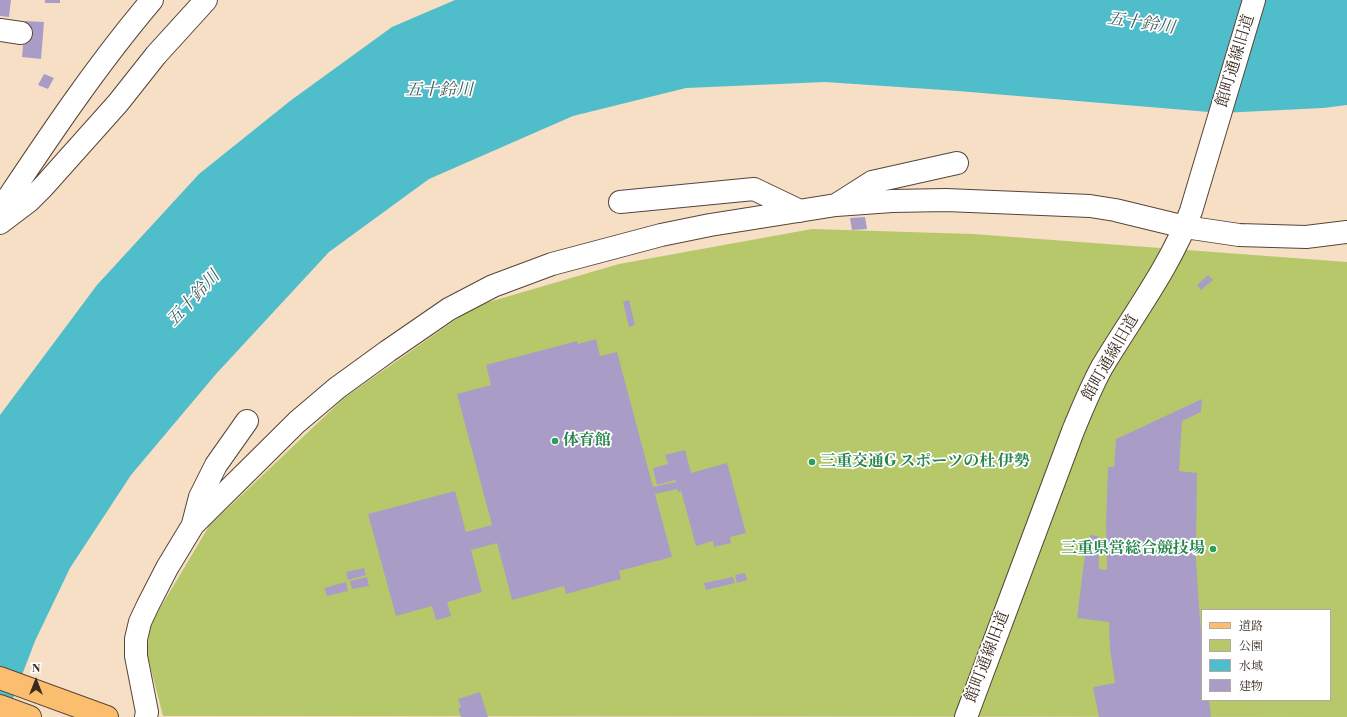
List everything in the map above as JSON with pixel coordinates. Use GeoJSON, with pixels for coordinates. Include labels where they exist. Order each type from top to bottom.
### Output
{"type":"FeatureCollection","features":[{"type":"Feature","properties":{"kind":"main road"},"geometry":{"type":"LineString","coordinates":[[0,678],[107,717]]}},
{"type":"Feature","properties":{"kind":"main road"},"geometry":{"type":"LineString","coordinates":[[0,706],[30,717]]}},
{"type":"Feature","properties":{"kind":"street"},"geometry":{"type":"LineString","coordinates":[[0,210],[62,117],[128,28],[152,0]]}},
{"type":"Feature","properties":{"kind":"street"},"geometry":{"type":"LineString","coordinates":[[0,223],[29,201],[43,187],[118,102],[156,55],[206,0]]}},
{"type":"Feature","properties":{"kind":"street","name":"館町通線旧道"},"geometry":{"type":"LineString","coordinates":[[966,717],[1070,438],[1088,396],[1102,368],[1166,265],[1188,219],[1254,0]]}},
{"type":"Feature","properties":{"kind":"street"},"geometry":{"type":"LineString","coordinates":[[836,205],[872,182],[956,163]]}},
{"type":"Feature","properties":{"kind":"street"},"geometry":{"type":"LineString","coordinates":[[620,202],[754,189],[800,211]]}},
{"type":"Feature","properties":{"kind":"street"},"geometry":{"type":"LineString","coordinates":[[146,717],[136,656],[136,639],[140,622],[167,568],[193,525],[297,422],[337,388],[449,309],[493,286],[552,264],[661,235],[710,225],[836,205],[892,201],[946,200],[1090,206],[1188,219],[1239,235],[1306,237],[1347,232]]}},
{"type":"Feature","properties":{"kind":"street"},"geometry":{"type":"LineString","coordinates":[[193,525],[200,497],[216,465],[247,421]]}},
{"type":"Feature","properties":{"kind":"green space","name":"三重交通G スポーツの杜 伊勢"},"geometry":{"type":"Polygon","coordinates":[[[812,229],[973,234],[1347,262],[1347,717],[163,716],[147,654],[150,625],[209,526],[344,398],[475,306],[619,264],[812,229]]]}},
{"type":"Feature","properties":{"kind":"water","name":"五十鈴川"},"geometry":{"type":"Polygon","coordinates":[[[455,0],[1347,0],[1347,105],[1323,108],[1221,113],[958,91],[825,82],[686,88],[573,116],[429,179],[329,252],[216,374],[131,475],[70,568],[35,641],[6,717],[0,717],[0,415],[97,285],[199,174],[290,101],[392,27],[455,0]]]}},
{"type":"Feature","properties":{"kind":"building"},"geometry":{"type":"Polygon","coordinates":[[[0,0],[11,0],[9,17],[0,16],[0,0]]]}},
{"type":"Feature","properties":{"kind":"building"},"geometry":{"type":"Polygon","coordinates":[[[45,0],[60,0],[60,3],[45,3],[45,0]]]}},
{"type":"Feature","properties":{"kind":"building"},"geometry":{"type":"Polygon","coordinates":[[[25,21],[44,22],[41,59],[22,57],[25,21]]]}},
{"type":"Feature","properties":{"kind":"building"},"geometry":{"type":"Polygon","coordinates":[[[44,74],[54,78],[48,89],[38,85],[44,74]]]}},
{"type":"Feature","properties":{"kind":"building"},"geometry":{"type":"Polygon","coordinates":[[[865,217],[867,229],[852,230],[850,218],[865,217]]]}},
{"type":"Feature","properties":{"kind":"building"},"geometry":{"type":"Polygon","coordinates":[[[1208,275],[1213,280],[1201,290],[1197,285],[1208,275]]]}},
{"type":"Feature","properties":{"kind":"building"},"geometry":{"type":"Polygon","coordinates":[[[629,300],[635,325],[629,327],[623,302],[629,300]]]}},
{"type":"Feature","properties":{"kind":"building","name":"体育館"},"geometry":{"type":"Polygon","coordinates":[[[596,339],[600,356],[617,352],[653,487],[676,482],[675,480],[657,485],[653,468],[668,464],[665,455],[685,450],[691,473],[727,463],[746,533],[730,537],[731,543],[714,547],[713,541],[696,546],[681,491],[678,492],[677,489],[655,494],[672,557],[619,571],[621,579],[566,594],[564,586],[512,600],[497,543],[471,550],[482,592],[447,602],[451,616],[436,620],[432,606],[396,616],[368,514],[455,491],[466,532],[492,525],[457,394],[491,385],[486,365],[577,341],[578,344],[596,339]]]}},
{"type":"Feature","properties":{"kind":"building"},"geometry":{"type":"Polygon","coordinates":[[[1202,399],[1201,412],[1182,421],[1179,471],[1197,473],[1196,560],[1201,635],[1201,701],[1209,701],[1211,717],[1099,717],[1093,687],[1115,683],[1110,649],[1109,622],[1077,618],[1085,554],[1087,554],[1090,535],[1098,536],[1099,569],[1107,570],[1106,525],[1108,467],[1114,467],[1116,439],[1202,399]]]}},
{"type":"Feature","properties":{"kind":"building"},"geometry":{"type":"Polygon","coordinates":[[[364,568],[366,575],[348,580],[346,572],[364,568]]]}},
{"type":"Feature","properties":{"kind":"building"},"geometry":{"type":"Polygon","coordinates":[[[745,573],[747,580],[737,583],[735,575],[745,573]]]}},
{"type":"Feature","properties":{"kind":"building"},"geometry":{"type":"Polygon","coordinates":[[[367,577],[369,586],[352,589],[350,581],[367,577]]]}},
{"type":"Feature","properties":{"kind":"building"},"geometry":{"type":"Polygon","coordinates":[[[733,577],[735,583],[706,590],[704,583],[733,577]]]}},
{"type":"Feature","properties":{"kind":"building"},"geometry":{"type":"Polygon","coordinates":[[[346,582],[348,591],[327,596],[324,588],[346,582]]]}},
{"type":"Feature","properties":{"kind":"building"},"geometry":{"type":"Polygon","coordinates":[[[480,692],[488,717],[461,717],[458,708],[461,707],[458,699],[480,692]]]}},
{"type":"Feature","properties":{"kind":"place","name":"体育館"},"geometry":{"type":"Point","coordinates":[555,441]}},
{"type":"Feature","properties":{"kind":"place","name":"三重交通G スポーツの杜 伊勢"},"geometry":{"type":"Point","coordinates":[812,462]}},
{"type":"Feature","properties":{"kind":"place","name":"三重県営総合競技場"},"geometry":{"type":"Point","coordinates":[1213,549]}}]}
